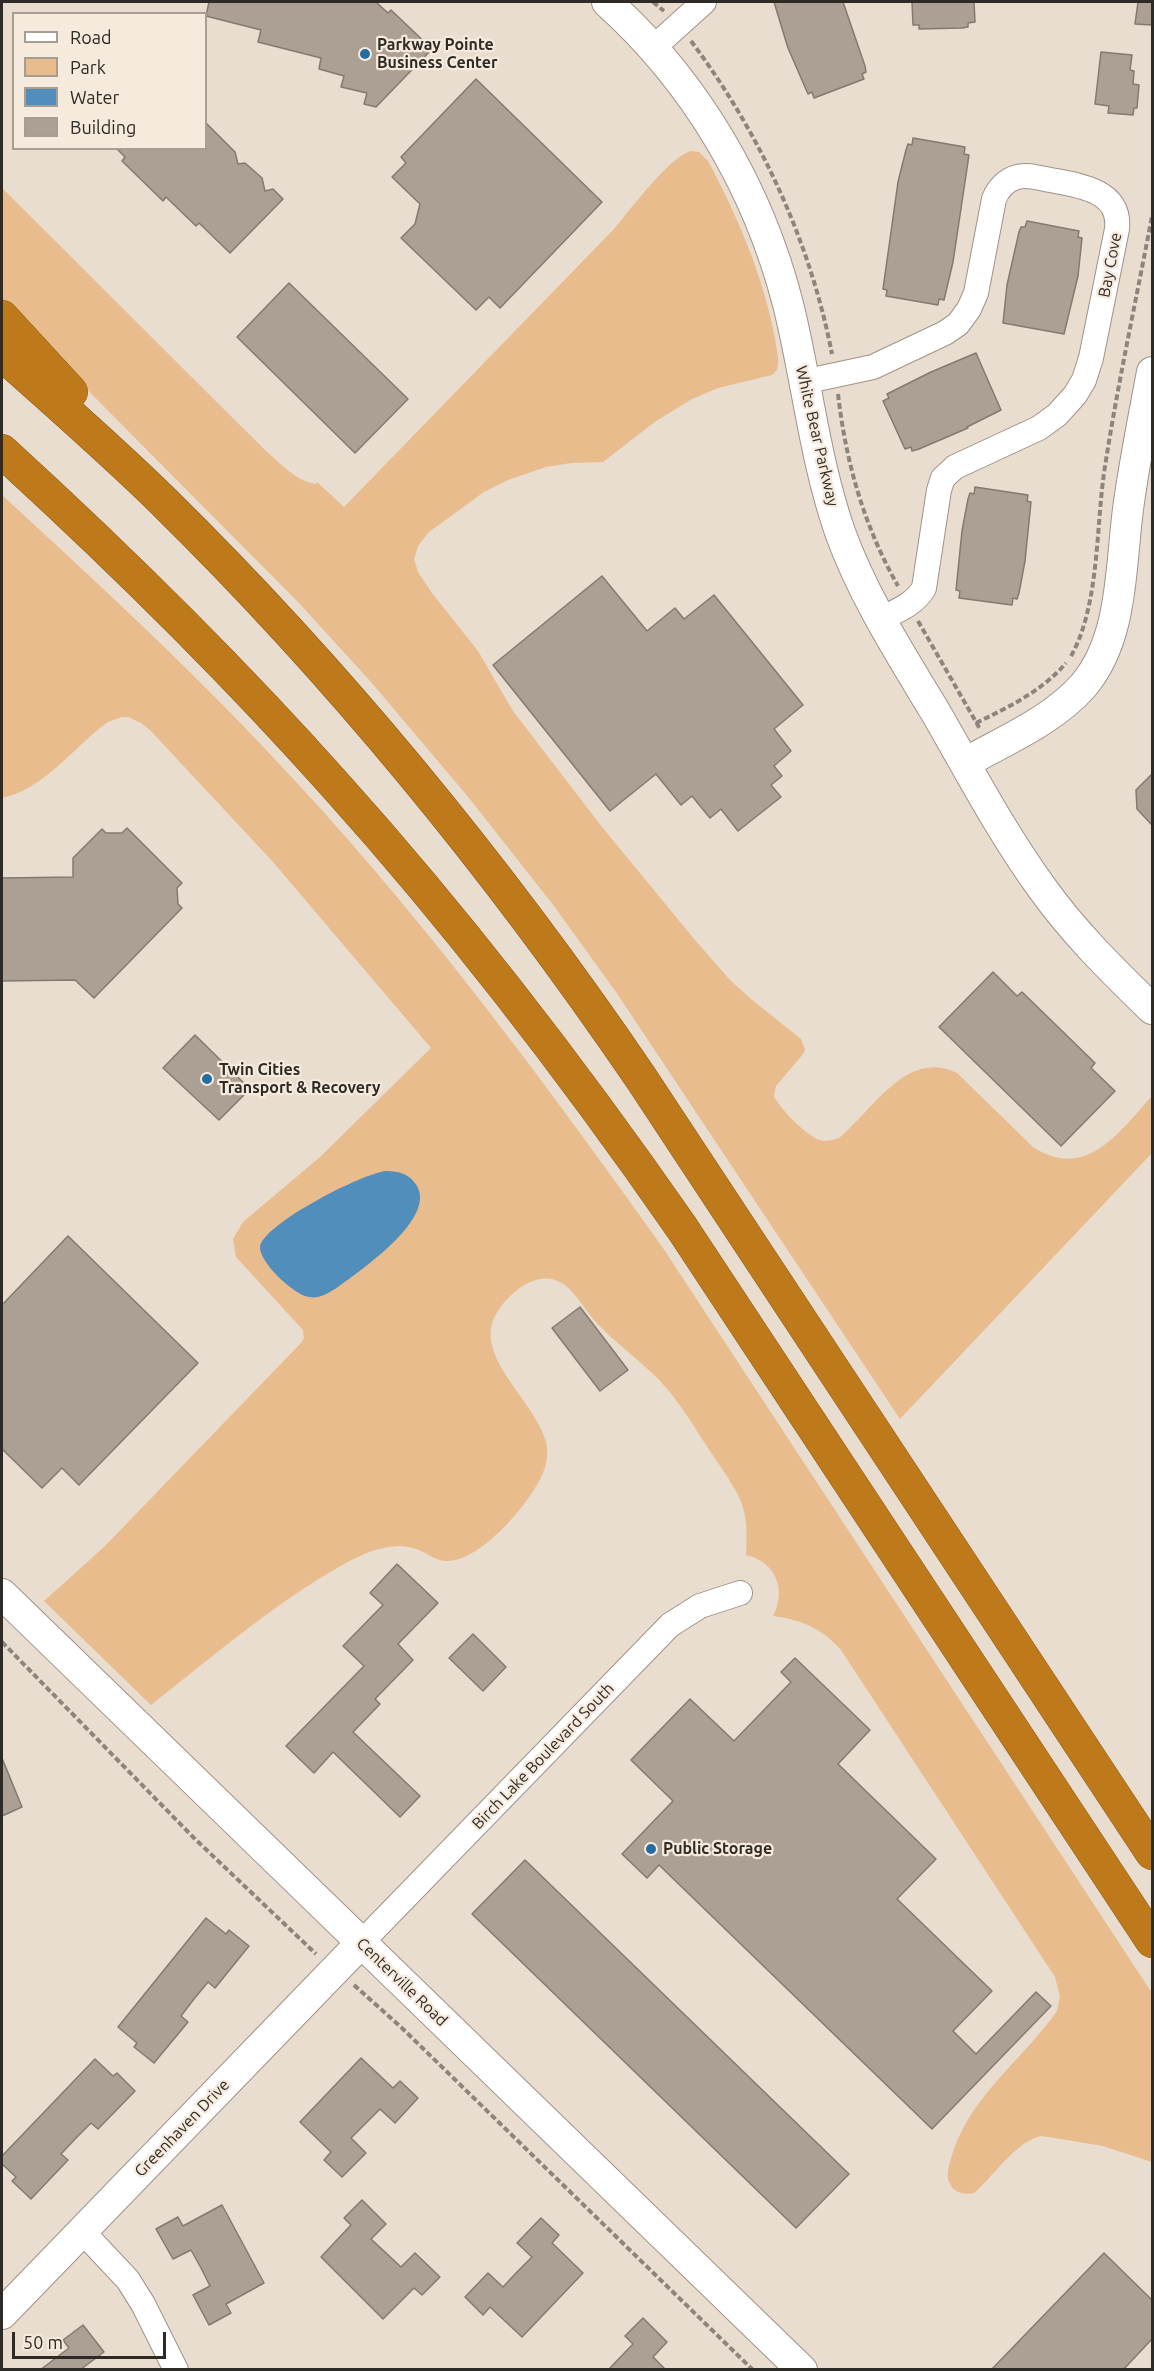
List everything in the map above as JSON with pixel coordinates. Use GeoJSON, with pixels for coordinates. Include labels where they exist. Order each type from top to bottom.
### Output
{"type":"FeatureCollection","features":[{"type":"Feature","properties":{"kind":"highway"},"geometry":{"type":"LineString","coordinates":[[2,317],[226,565],[322,667],[392,747],[474,848],[560,962],[641,1078],[1152,1853]]}},
{"type":"Feature","properties":{"kind":"highway"},"geometry":{"type":"LineString","coordinates":[[2,354],[141,480],[226,565]]}},
{"type":"Feature","properties":{"kind":"highway"},"geometry":{"type":"LineString","coordinates":[[2,451],[176,616],[275,719],[376,831],[473,947],[580,1085],[701,1257],[1152,1941]]}},
{"type":"Feature","properties":{"kind":"highway"},"geometry":{"type":"LineString","coordinates":[[2,476],[176,616]]}},
{"type":"Feature","properties":{"kind":"street","name":"White Bear Parkway"},"geometry":{"type":"LineString","coordinates":[[607,2],[653,48],[704,114],[729,154],[748,193],[767,236],[782,282],[815,445],[830,501],[855,569],[881,619],[1013,844],[1050,898],[1087,944],[1152,1009]]}},
{"type":"Feature","properties":{"kind":"street"},"geometry":{"type":"LineString","coordinates":[[653,48],[705,2]]}},
{"type":"Feature","properties":{"kind":"street","name":"Bay Cove"},"geometry":{"type":"LineString","coordinates":[[803,382],[873,367],[939,336],[958,324],[969,309],[976,293],[994,199],[1008,181],[1026,176],[1086,187],[1101,195],[1114,209],[1117,216],[1117,229],[1091,358],[1084,380],[1069,403],[1051,420],[955,467],[943,478],[924,588],[909,604],[881,619]]}},
{"type":"Feature","properties":{"kind":"street"},"geometry":{"type":"LineString","coordinates":[[965,763],[1060,707],[1084,685],[1103,653],[1114,619],[1132,476],[1152,372]]}},
{"type":"Feature","properties":{"kind":"street","name":"Birch Lake Boulevard South"},"geometry":{"type":"LineString","coordinates":[[362,1942],[670,1625],[700,1606],[740,1593]]}},
{"type":"Feature","properties":{"kind":"street","name":"Centerville Road"},"geometry":{"type":"LineString","coordinates":[[2,1594],[802,2370]]}},
{"type":"Feature","properties":{"kind":"street","name":"Greenhaven Drive"},"geometry":{"type":"LineString","coordinates":[[2,2314],[362,1942]]}},
{"type":"Feature","properties":{"kind":"street"},"geometry":{"type":"LineString","coordinates":[[82,2231],[128,2280],[143,2304],[176,2370]]}},
{"type":"Feature","properties":{"kind":"path"},"geometry":{"type":"LineString","coordinates":[[653,2],[667,13]]}},
{"type":"Feature","properties":{"kind":"path"},"geometry":{"type":"LineString","coordinates":[[917,619],[976,723],[1038,689],[1071,656],[1082,632],[1089,598],[1106,465],[1152,216]]}},
{"type":"Feature","properties":{"kind":"path"},"geometry":{"type":"LineString","coordinates":[[837,393],[845,444],[856,490],[877,544],[898,586]]}},
{"type":"Feature","properties":{"kind":"path"},"geometry":{"type":"LineString","coordinates":[[2,1642],[188,1832],[305,1945]]}},
{"type":"Feature","properties":{"kind":"path"},"geometry":{"type":"LineString","coordinates":[[365,1994],[753,2370]]}},
{"type":"Feature","properties":{"kind":"green space"},"geometry":{"type":"Polygon","coordinates":[[[691,151],[699,152],[708,161],[748,247],[770,315],[775,338],[777,370],[772,375],[718,388],[692,399],[656,421],[603,462],[571,463],[546,467],[508,480],[484,492],[429,532],[418,546],[414,559],[418,572],[478,651],[513,711],[602,827],[730,980],[801,1039],[804,1053],[776,1086],[774,1096],[808,1134],[823,1141],[839,1138],[906,1075],[922,1069],[939,1068],[957,1073],[1033,1147],[1052,1156],[1069,1159],[1086,1155],[1100,1148],[1127,1124],[1152,1096],[1152,1153],[900,1419],[616,992],[554,906],[469,798],[371,682],[299,603],[2,304],[2,188],[266,451],[295,476],[316,484],[317,482],[344,507],[614,229],[661,173],[691,151]]]}},
{"type":"Feature","properties":{"kind":"green space"},"geometry":{"type":"Polygon","coordinates":[[[2,495],[190,673],[263,746],[347,839],[396,895],[488,1010],[577,1128],[663,1248],[1152,1993],[1152,2162],[1103,2146],[1042,2136],[1024,2144],[974,2193],[960,2193],[952,2187],[948,2176],[949,2165],[968,2119],[981,2100],[1057,2011],[1060,1997],[1055,1977],[841,1650],[827,1636],[810,1626],[773,1616],[779,1596],[776,1578],[765,1564],[746,1555],[747,1533],[739,1497],[680,1406],[660,1381],[603,1330],[572,1292],[561,1283],[545,1279],[534,1280],[524,1285],[503,1304],[492,1325],[491,1341],[497,1358],[539,1426],[546,1442],[547,1454],[541,1477],[519,1510],[497,1534],[471,1554],[458,1559],[442,1561],[416,1549],[398,1546],[379,1549],[360,1556],[318,1579],[269,1613],[151,1705],[44,1601],[104,1547],[301,1343],[304,1338],[303,1330],[236,1257],[233,1239],[243,1222],[320,1157],[431,1048],[273,862],[141,723],[128,717],[108,722],[45,777],[32,786],[2,798],[2,495]]]}},
{"type":"Feature","properties":{"kind":"water"},"geometry":{"type":"Polygon","coordinates":[[[386,1171],[408,1176],[417,1186],[420,1199],[416,1213],[393,1242],[363,1269],[338,1287],[316,1297],[303,1295],[278,1277],[261,1253],[260,1247],[265,1237],[295,1213],[316,1201],[357,1180],[386,1171]]]}},
{"type":"Feature","properties":{"kind":"building","name":"Parkway Pointe Business Center"},"geometry":{"type":"Polygon","coordinates":[[[209,2],[376,2],[388,13],[391,10],[432,49],[376,107],[364,104],[367,93],[341,87],[344,76],[319,69],[321,58],[258,42],[261,30],[207,16],[209,2]]]}},
{"type":"Feature","properties":{"kind":"building"},"geometry":{"type":"Polygon","coordinates":[[[774,2],[843,2],[865,66],[866,72],[862,74],[864,79],[814,98],[812,92],[808,94],[788,48],[774,2]]]}},
{"type":"Feature","properties":{"kind":"building"},"geometry":{"type":"Polygon","coordinates":[[[912,2],[974,2],[975,22],[968,23],[968,27],[962,28],[919,29],[919,25],[913,25],[912,2]]]}},
{"type":"Feature","properties":{"kind":"building"},"geometry":{"type":"Polygon","coordinates":[[[1138,2],[1152,2],[1152,25],[1135,24],[1138,2]]]}},
{"type":"Feature","properties":{"kind":"building"},"geometry":{"type":"Polygon","coordinates":[[[1101,52],[1132,55],[1130,70],[1134,71],[1133,84],[1139,85],[1137,108],[1134,108],[1133,115],[1108,113],[1109,106],[1095,104],[1101,52]]]}},
{"type":"Feature","properties":{"kind":"building"},"geometry":{"type":"Polygon","coordinates":[[[476,79],[602,202],[500,308],[489,297],[476,310],[401,238],[415,224],[420,204],[392,177],[406,163],[401,157],[476,79]]]}},
{"type":"Feature","properties":{"kind":"building"},"geometry":{"type":"Polygon","coordinates":[[[207,124],[235,152],[238,164],[245,163],[262,178],[265,191],[273,189],[283,199],[230,253],[199,223],[196,226],[166,197],[163,201],[122,161],[125,157],[118,150],[207,150],[207,124]]]}},
{"type":"Feature","properties":{"kind":"building"},"geometry":{"type":"Polygon","coordinates":[[[913,138],[965,147],[964,154],[969,155],[953,262],[944,300],[939,299],[938,305],[886,296],[887,290],[883,289],[898,182],[908,144],[912,145],[913,138]]]}},
{"type":"Feature","properties":{"kind":"building"},"geometry":{"type":"Polygon","coordinates":[[[1027,221],[1079,231],[1078,237],[1082,238],[1078,276],[1064,334],[1003,323],[1007,285],[1019,232],[1021,227],[1025,227],[1027,221]]]}},
{"type":"Feature","properties":{"kind":"building"},"geometry":{"type":"Polygon","coordinates":[[[289,283],[408,399],[355,453],[237,337],[289,283]]]}},
{"type":"Feature","properties":{"kind":"building"},"geometry":{"type":"Polygon","coordinates":[[[976,353],[1001,410],[968,428],[919,449],[912,451],[911,447],[905,449],[883,401],[889,398],[887,394],[976,353]]]}},
{"type":"Feature","properties":{"kind":"building"},"geometry":{"type":"Polygon","coordinates":[[[975,487],[1028,495],[1027,501],[1031,502],[1025,561],[1019,593],[1017,599],[1013,598],[1012,605],[959,598],[960,591],[956,590],[962,531],[968,499],[970,493],[974,494],[975,487]]]}},
{"type":"Feature","properties":{"kind":"building"},"geometry":{"type":"Polygon","coordinates":[[[602,576],[647,631],[675,608],[684,619],[714,595],[803,705],[774,729],[791,751],[774,766],[782,776],[771,785],[781,797],[738,831],[721,809],[710,818],[692,796],[681,805],[656,774],[610,811],[493,665],[602,576]]]}},
{"type":"Feature","properties":{"kind":"building"},"geometry":{"type":"Polygon","coordinates":[[[1152,774],[1152,825],[1137,809],[1136,790],[1152,774]]]}},
{"type":"Feature","properties":{"kind":"building"},"geometry":{"type":"Polygon","coordinates":[[[127,828],[182,883],[177,888],[178,904],[182,908],[94,998],[75,980],[2,981],[2,878],[73,877],[73,858],[102,829],[106,833],[122,833],[127,828]]]}},
{"type":"Feature","properties":{"kind":"building"},"geometry":{"type":"Polygon","coordinates":[[[993,972],[1017,996],[1022,992],[1095,1063],[1091,1068],[1115,1091],[1061,1146],[939,1027],[993,972]]]}},
{"type":"Feature","properties":{"kind":"building","name":"Twin Cities Transport & Recovery"},"geometry":{"type":"Polygon","coordinates":[[[195,1035],[250,1089],[219,1120],[163,1068],[195,1035]]]}},
{"type":"Feature","properties":{"kind":"building"},"geometry":{"type":"Polygon","coordinates":[[[68,1236],[198,1363],[79,1485],[62,1468],[42,1488],[2,1449],[2,1305],[68,1236]]]}},
{"type":"Feature","properties":{"kind":"building"},"geometry":{"type":"Polygon","coordinates":[[[580,1307],[628,1370],[600,1391],[552,1328],[580,1307]]]}},
{"type":"Feature","properties":{"kind":"building"},"geometry":{"type":"Polygon","coordinates":[[[397,1564],[438,1603],[398,1644],[413,1660],[375,1699],[380,1704],[353,1732],[420,1796],[400,1817],[333,1752],[314,1773],[286,1746],[364,1666],[343,1646],[383,1605],[370,1593],[397,1564]]]}},
{"type":"Feature","properties":{"kind":"building"},"geometry":{"type":"Polygon","coordinates":[[[473,1634],[506,1667],[483,1691],[449,1658],[473,1634]]]}},
{"type":"Feature","properties":{"kind":"building"},"geometry":{"type":"Polygon","coordinates":[[[795,1658],[870,1730],[838,1764],[936,1859],[897,1899],[992,1991],[953,2031],[976,2054],[1036,1992],[1051,2006],[932,2129],[659,1865],[647,1878],[622,1854],[673,1801],[631,1760],[690,1699],[734,1741],[791,1682],[781,1672],[795,1658]]]}},
{"type":"Feature","properties":{"kind":"building"},"geometry":{"type":"Polygon","coordinates":[[[2,1758],[22,1807],[2,1816],[2,1758]]]}},
{"type":"Feature","properties":{"kind":"building"},"geometry":{"type":"Polygon","coordinates":[[[525,1860],[849,2174],[796,2228],[472,1914],[525,1860]]]}},
{"type":"Feature","properties":{"kind":"building"},"geometry":{"type":"Polygon","coordinates":[[[206,1918],[226,1934],[229,1930],[249,1946],[215,1988],[208,1982],[194,1999],[181,2016],[188,2022],[154,2063],[134,2047],[137,2043],[118,2027],[206,1918]]]}},
{"type":"Feature","properties":{"kind":"building"},"geometry":{"type":"Polygon","coordinates":[[[361,2058],[393,2088],[400,2081],[418,2098],[395,2123],[380,2109],[351,2138],[366,2153],[342,2177],[324,2160],[331,2152],[300,2122],[361,2058]]]}},
{"type":"Feature","properties":{"kind":"building"},"geometry":{"type":"Polygon","coordinates":[[[95,2059],[113,2076],[117,2073],[135,2091],[98,2129],[91,2123],[76,2138],[61,2154],[68,2160],[31,2199],[12,2181],[16,2177],[2,2164],[2,2156],[95,2059]]]}},
{"type":"Feature","properties":{"kind":"building"},"geometry":{"type":"Polygon","coordinates":[[[362,2200],[386,2224],[371,2239],[401,2267],[415,2253],[440,2277],[422,2295],[414,2288],[383,2319],[321,2257],[351,2225],[344,2218],[362,2200]]]}},
{"type":"Feature","properties":{"kind":"building"},"geometry":{"type":"Polygon","coordinates":[[[222,2205],[264,2283],[226,2304],[231,2313],[209,2325],[193,2295],[210,2286],[201,2268],[191,2250],[173,2259],[156,2229],[178,2217],[183,2226],[222,2205]]]}},
{"type":"Feature","properties":{"kind":"building"},"geometry":{"type":"Polygon","coordinates":[[[541,2218],[559,2235],[552,2243],[583,2273],[522,2337],[490,2307],[483,2315],[465,2297],[488,2273],[503,2287],[532,2257],[517,2243],[541,2218]]]}},
{"type":"Feature","properties":{"kind":"building"},"geometry":{"type":"Polygon","coordinates":[[[1104,2253],[1152,2300],[1152,2339],[1123,2370],[991,2370],[1104,2253]]]}},
{"type":"Feature","properties":{"kind":"building"},"geometry":{"type":"Polygon","coordinates":[[[643,2318],[667,2342],[653,2357],[666,2370],[608,2370],[633,2344],[625,2336],[643,2318]]]}},
{"type":"Feature","properties":{"kind":"building"},"geometry":{"type":"Polygon","coordinates":[[[83,2325],[104,2352],[80,2370],[40,2370],[69,2348],[63,2340],[83,2325]]]}},
{"type":"Feature","properties":{"kind":"place","name":"Parkway Pointe Business Center"},"geometry":{"type":"Point","coordinates":[365,54]}},
{"type":"Feature","properties":{"kind":"place","name":"Twin Cities Transport & Recovery"},"geometry":{"type":"Point","coordinates":[207,1079]}},
{"type":"Feature","properties":{"kind":"place","name":"Public Storage"},"geometry":{"type":"Point","coordinates":[651,1849]}}]}
